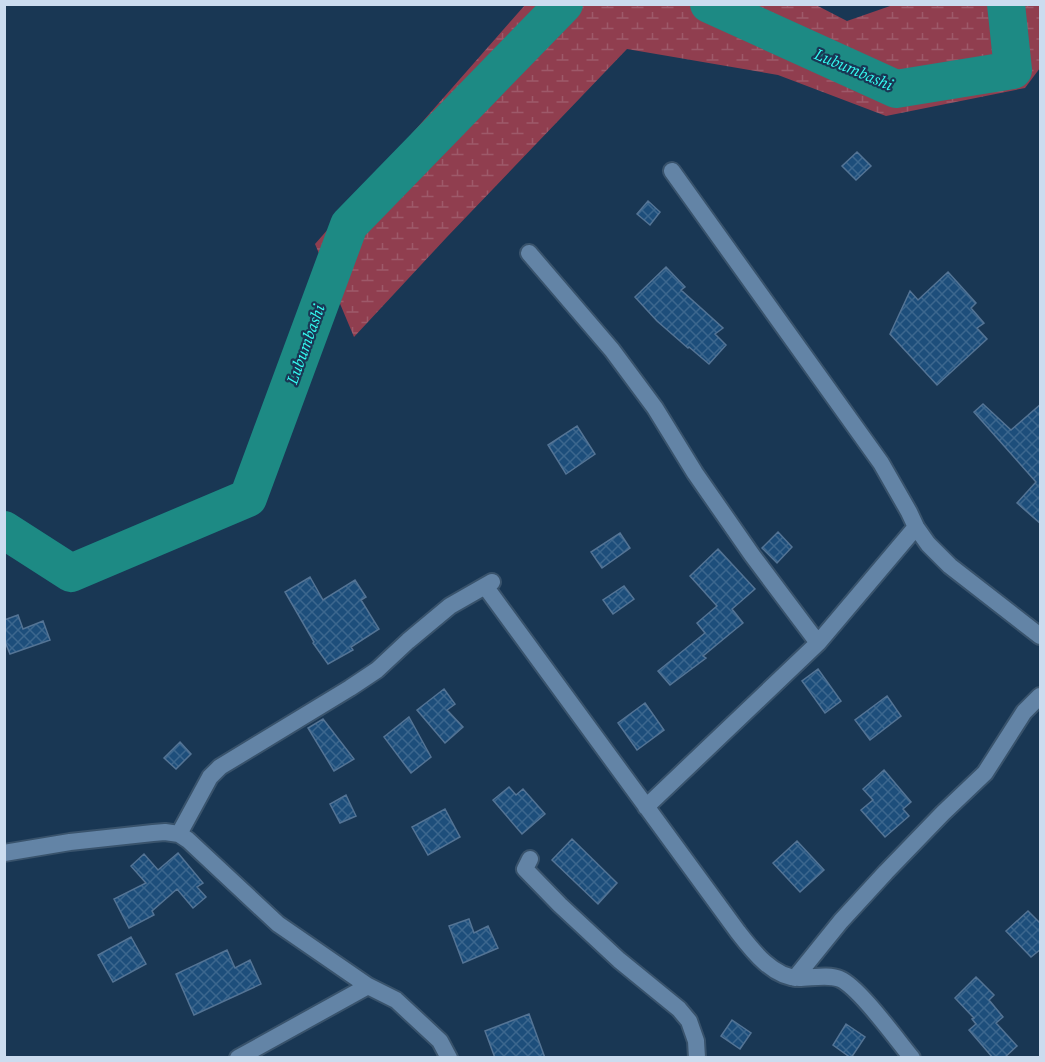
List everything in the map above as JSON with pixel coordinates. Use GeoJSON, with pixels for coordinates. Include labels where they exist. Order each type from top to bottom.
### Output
{"type":"FeatureCollection","features":[{"type":"Feature","properties":{"kind":"street"},"geometry":{"type":"LineString","coordinates":[[672,171],[881,463],[916,527],[928,543],[950,566],[1041,636]]}},
{"type":"Feature","properties":{"kind":"street"},"geometry":{"type":"LineString","coordinates":[[529,253],[612,350],[655,408],[695,473],[752,555],[818,643]]}},
{"type":"Feature","properties":{"kind":"street"},"geometry":{"type":"LineString","coordinates":[[646,807],[818,643],[916,527]]}},
{"type":"Feature","properties":{"kind":"street"},"geometry":{"type":"LineString","coordinates":[[179,834],[210,777],[220,767],[377,670],[408,640],[450,606],[488,584],[646,807],[750,948],[767,965],[795,978],[839,978],[848,983],[860,994],[912,1058]]}},
{"type":"Feature","properties":{"kind":"street"},"geometry":{"type":"LineString","coordinates":[[795,978],[841,921],[886,872],[985,773],[1024,712],[1041,696]]}},
{"type":"Feature","properties":{"kind":"street"},"geometry":{"type":"LineString","coordinates":[[4,853],[70,842],[159,832],[179,834],[195,846],[278,924],[368,986],[396,1000],[440,1041],[449,1058]]}},
{"type":"Feature","properties":{"kind":"street"},"geometry":{"type":"LineString","coordinates":[[530,859],[525,869],[546,891],[619,960],[680,1009],[689,1021],[696,1041],[697,1058]]}},
{"type":"Feature","properties":{"kind":"street"},"geometry":{"type":"LineString","coordinates":[[238,1058],[368,986]]}},
{"type":"Feature","properties":{"kind":"green space"},"geometry":{"type":"Polygon","coordinates":[[[525,5],[816,5],[847,21],[893,5],[1040,5],[1040,68],[1025,88],[886,116],[778,75],[627,49],[354,337],[315,244],[525,5]]]}},
{"type":"Feature","properties":{"kind":"building"},"geometry":{"type":"Polygon","coordinates":[[[857,152],[871,166],[856,180],[842,166],[857,152]]]}},
{"type":"Feature","properties":{"kind":"building"},"geometry":{"type":"Polygon","coordinates":[[[648,201],[660,212],[650,225],[637,214],[648,201]]]}},
{"type":"Feature","properties":{"kind":"building"},"geometry":{"type":"Polygon","coordinates":[[[666,267],[685,287],[681,290],[723,328],[715,334],[726,345],[709,364],[657,321],[635,297],[666,267]]]}},
{"type":"Feature","properties":{"kind":"building"},"geometry":{"type":"Polygon","coordinates":[[[948,272],[976,303],[971,308],[984,323],[977,328],[987,339],[937,385],[890,334],[910,291],[918,300],[948,272]]]}},
{"type":"Feature","properties":{"kind":"building"},"geometry":{"type":"Polygon","coordinates":[[[983,404],[1011,430],[1041,404],[1041,524],[1017,503],[1036,482],[974,412],[983,404]]]}},
{"type":"Feature","properties":{"kind":"building"},"geometry":{"type":"Polygon","coordinates":[[[577,426],[595,454],[566,474],[548,445],[577,426]]]}},
{"type":"Feature","properties":{"kind":"building"},"geometry":{"type":"Polygon","coordinates":[[[778,532],[792,547],[777,563],[762,548],[778,532]]]}},
{"type":"Feature","properties":{"kind":"building"},"geometry":{"type":"Polygon","coordinates":[[[620,533],[630,548],[602,568],[591,552],[620,533]]]}},
{"type":"Feature","properties":{"kind":"building"},"geometry":{"type":"Polygon","coordinates":[[[718,549],[755,589],[732,609],[743,623],[703,656],[706,658],[670,685],[658,671],[705,633],[697,623],[717,606],[690,576],[718,549]]]}},
{"type":"Feature","properties":{"kind":"building"},"geometry":{"type":"Polygon","coordinates":[[[310,577],[323,600],[355,580],[366,597],[361,600],[379,629],[351,647],[353,650],[328,664],[313,643],[285,592],[310,577]]]}},
{"type":"Feature","properties":{"kind":"building"},"geometry":{"type":"Polygon","coordinates":[[[624,586],[634,599],[613,614],[603,600],[624,586]]]}},
{"type":"Feature","properties":{"kind":"building"},"geometry":{"type":"Polygon","coordinates":[[[18,615],[23,629],[43,621],[50,640],[10,654],[4,639],[4,620],[18,615]]]}},
{"type":"Feature","properties":{"kind":"building"},"geometry":{"type":"Polygon","coordinates":[[[818,669],[841,701],[825,713],[802,681],[818,669]]]}},
{"type":"Feature","properties":{"kind":"building"},"geometry":{"type":"Polygon","coordinates":[[[444,689],[455,704],[447,710],[463,727],[445,743],[417,710],[444,689]]]}},
{"type":"Feature","properties":{"kind":"building"},"geometry":{"type":"Polygon","coordinates":[[[887,696],[901,716],[870,740],[855,720],[887,696]]]}},
{"type":"Feature","properties":{"kind":"building"},"geometry":{"type":"Polygon","coordinates":[[[645,703],[664,730],[637,750],[618,723],[645,703]]]}},
{"type":"Feature","properties":{"kind":"building"},"geometry":{"type":"Polygon","coordinates":[[[409,717],[431,757],[411,773],[384,737],[409,717]]]}},
{"type":"Feature","properties":{"kind":"building"},"geometry":{"type":"Polygon","coordinates":[[[323,719],[354,759],[334,771],[308,728],[323,719]]]}},
{"type":"Feature","properties":{"kind":"building"},"geometry":{"type":"Polygon","coordinates":[[[180,742],[191,754],[176,769],[164,758],[180,742]]]}},
{"type":"Feature","properties":{"kind":"building"},"geometry":{"type":"Polygon","coordinates":[[[884,770],[911,802],[903,809],[909,816],[885,837],[861,810],[873,800],[863,789],[884,770]]]}},
{"type":"Feature","properties":{"kind":"building"},"geometry":{"type":"Polygon","coordinates":[[[509,787],[516,795],[523,789],[545,814],[522,834],[493,800],[509,787]]]}},
{"type":"Feature","properties":{"kind":"building"},"geometry":{"type":"Polygon","coordinates":[[[346,795],[356,816],[340,823],[330,804],[346,795]]]}},
{"type":"Feature","properties":{"kind":"building"},"geometry":{"type":"Polygon","coordinates":[[[445,809],[460,837],[428,855],[412,827],[445,809]]]}},
{"type":"Feature","properties":{"kind":"building"},"geometry":{"type":"Polygon","coordinates":[[[572,839],[617,883],[598,904],[552,860],[572,839]]]}},
{"type":"Feature","properties":{"kind":"building"},"geometry":{"type":"Polygon","coordinates":[[[797,841],[824,870],[800,892],[773,863],[797,841]]]}},
{"type":"Feature","properties":{"kind":"building"},"geometry":{"type":"Polygon","coordinates":[[[178,853],[203,883],[197,887],[206,897],[193,908],[177,889],[152,911],[154,915],[129,928],[114,899],[146,883],[131,866],[144,854],[158,870],[178,853]]]}},
{"type":"Feature","properties":{"kind":"building"},"geometry":{"type":"Polygon","coordinates":[[[1028,911],[1041,924],[1041,949],[1031,957],[1006,931],[1028,911]]]}},
{"type":"Feature","properties":{"kind":"building"},"geometry":{"type":"Polygon","coordinates":[[[469,919],[474,933],[488,926],[498,948],[463,963],[449,926],[469,919]]]}},
{"type":"Feature","properties":{"kind":"building"},"geometry":{"type":"Polygon","coordinates":[[[131,937],[146,964],[113,982],[98,955],[131,937]]]}},
{"type":"Feature","properties":{"kind":"building"},"geometry":{"type":"Polygon","coordinates":[[[227,950],[235,968],[250,960],[261,984],[194,1015],[176,974],[227,950]]]}},
{"type":"Feature","properties":{"kind":"building"},"geometry":{"type":"Polygon","coordinates":[[[976,977],[994,995],[989,1000],[1003,1017],[996,1023],[1017,1046],[1004,1058],[993,1058],[969,1030],[976,1024],[972,1019],[974,1018],[955,998],[976,977]]]}},
{"type":"Feature","properties":{"kind":"building"},"geometry":{"type":"Polygon","coordinates":[[[529,1014],[545,1058],[495,1058],[485,1031],[529,1014]]]}},
{"type":"Feature","properties":{"kind":"building"},"geometry":{"type":"Polygon","coordinates":[[[732,1020],[751,1033],[740,1049],[721,1036],[732,1020]]]}},
{"type":"Feature","properties":{"kind":"building"},"geometry":{"type":"Polygon","coordinates":[[[846,1024],[865,1037],[851,1058],[833,1045],[846,1024]]]}},
{"type":"Feature","properties":{"kind":"waterway","name":"Lubumbashi"},"geometry":{"type":"LineString","coordinates":[[4,530],[71,573],[248,498],[349,225],[564,4]]}},
{"type":"Feature","properties":{"kind":"waterway","name":"Lubumbashi"},"geometry":{"type":"LineString","coordinates":[[709,4],[896,89],[1013,70],[1006,4]]}}]}
